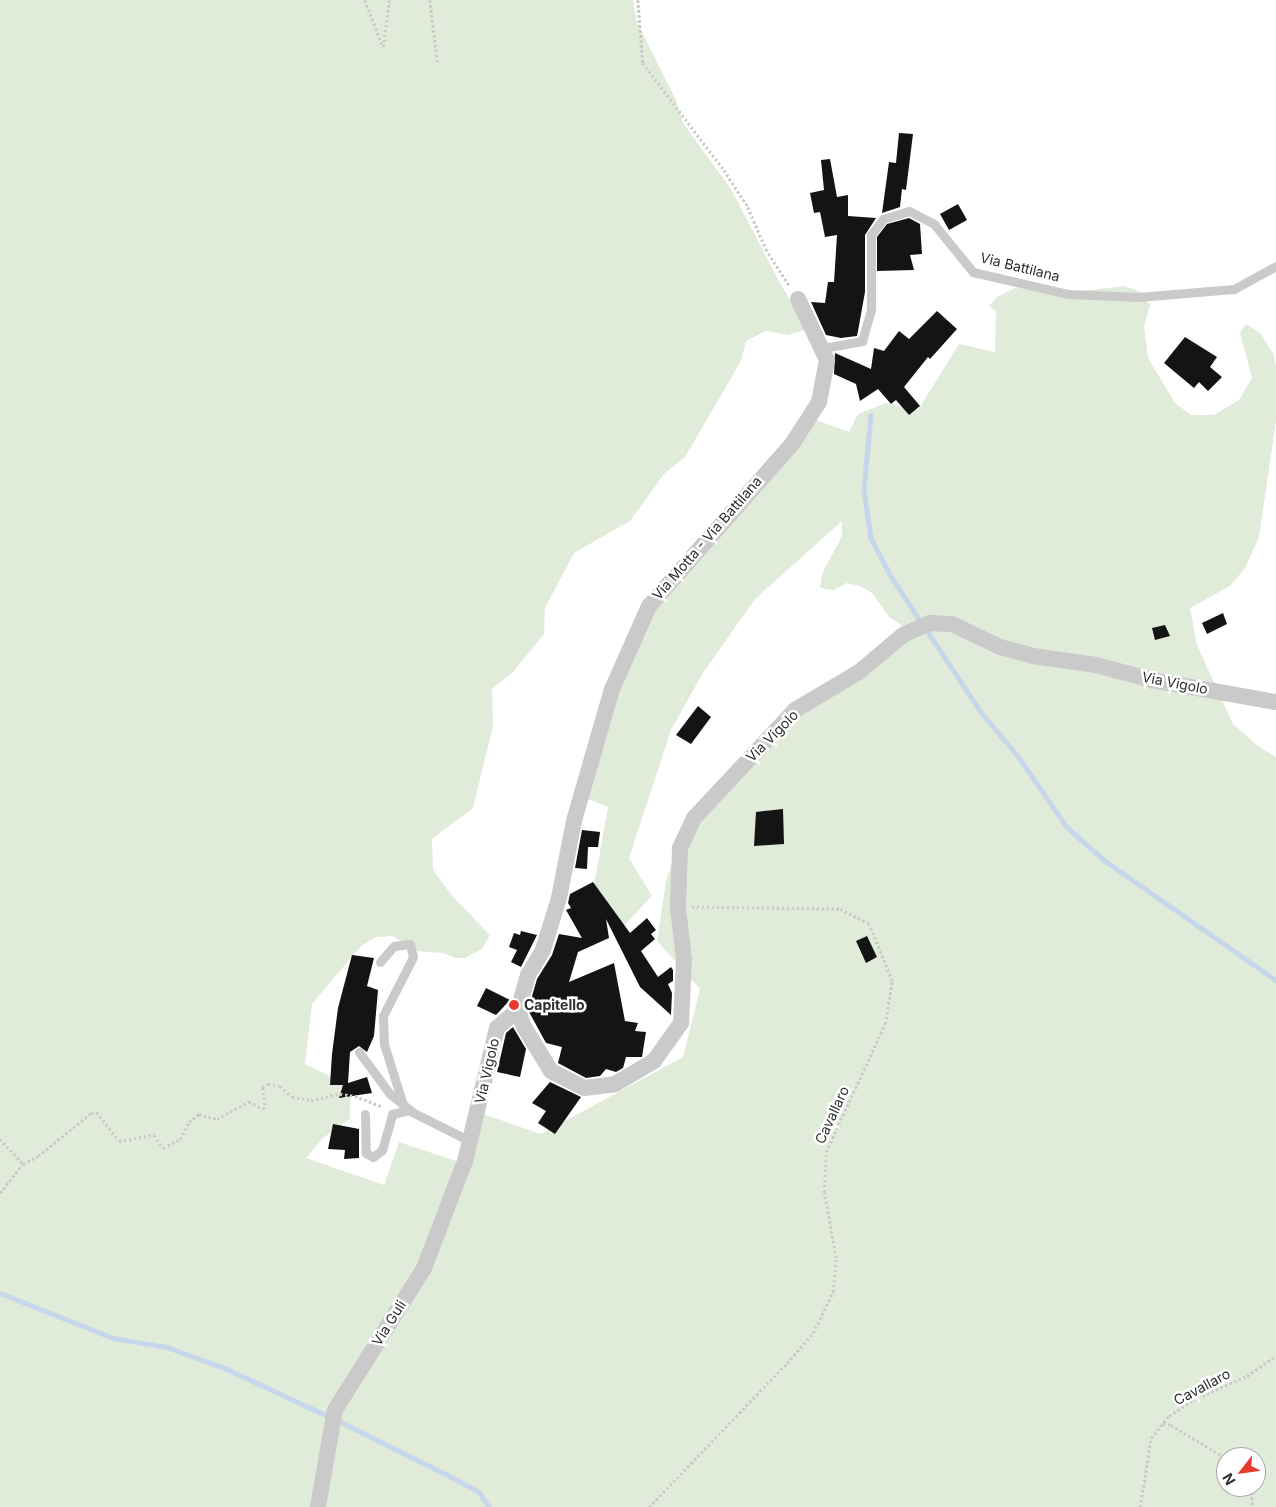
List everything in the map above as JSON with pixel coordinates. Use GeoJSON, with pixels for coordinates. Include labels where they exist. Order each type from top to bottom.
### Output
{"type":"FeatureCollection","features":[{"type":"Feature","properties":{"kind":"street"},"geometry":{"type":"LineString","coordinates":[[798,299],[823,348]]}},
{"type":"Feature","properties":{"kind":"street","name":"Via Motta - Via Battilana"},"geometry":{"type":"LineString","coordinates":[[518,1010],[528,975],[543,950],[559,898],[574,821],[612,689],[649,606],[792,444],[819,402],[827,360],[823,348]]}},
{"type":"Feature","properties":{"kind":"street","name":"Via Vigolo"},"geometry":{"type":"LineString","coordinates":[[470,1141],[497,1028],[518,1010],[524,1027],[551,1071],[584,1088],[615,1084],[654,1061],[681,1023],[684,959],[678,908],[680,848],[694,818],[795,710],[859,672],[903,635],[930,622],[952,624],[1000,647],[1033,656],[1096,665],[1152,680],[1276,702]]}},
{"type":"Feature","properties":{"kind":"street","name":"Via Guli"},"geometry":{"type":"LineString","coordinates":[[318,1507],[335,1410],[424,1268],[470,1141]]}},
{"type":"Feature","properties":{"kind":"lane","name":"Via Battilana"},"geometry":{"type":"LineString","coordinates":[[823,348],[862,341],[871,310],[871,235],[883,219],[909,210],[934,224],[973,272],[1068,294],[1138,297],[1234,289],[1276,266]]}},
{"type":"Feature","properties":{"kind":"lane"},"geometry":{"type":"LineString","coordinates":[[380,962],[394,946],[410,944],[413,957],[383,1016],[384,1044],[406,1107]]}},
{"type":"Feature","properties":{"kind":"lane"},"geometry":{"type":"LineString","coordinates":[[359,1052],[390,1094],[406,1107],[470,1141]]}},
{"type":"Feature","properties":{"kind":"lane"},"geometry":{"type":"LineString","coordinates":[[364,1114],[366,1153],[373,1157],[382,1150],[392,1114],[406,1107]]}},
{"type":"Feature","properties":{"kind":"path"},"geometry":{"type":"LineString","coordinates":[[365,0],[383,47],[388,0]]}},
{"type":"Feature","properties":{"kind":"path"},"geometry":{"type":"LineString","coordinates":[[430,0],[438,64]]}},
{"type":"Feature","properties":{"kind":"path"},"geometry":{"type":"LineString","coordinates":[[638,0],[643,63],[692,123],[729,178],[748,207],[766,248],[798,299]]}},
{"type":"Feature","properties":{"kind":"path","name":"Cavallaro"},"geometry":{"type":"LineString","coordinates":[[649,1507],[787,1363],[814,1332],[834,1292],[836,1258],[824,1192],[826,1152],[885,1024],[892,981],[868,924],[839,909],[678,908]]}},
{"type":"Feature","properties":{"kind":"path"},"geometry":{"type":"LineString","coordinates":[[0,1193],[23,1164],[38,1156],[91,1113],[97,1112],[119,1141],[154,1135],[162,1148],[180,1139],[189,1122],[199,1114],[217,1119],[249,1100],[263,1109],[265,1105],[262,1087],[268,1084],[280,1086],[292,1098],[311,1100],[340,1094],[355,1096],[392,1114]]}},
{"type":"Feature","properties":{"kind":"path"},"geometry":{"type":"LineString","coordinates":[[0,1139],[23,1164]]}},
{"type":"Feature","properties":{"kind":"path","name":"Cavallaro"},"geometry":{"type":"LineString","coordinates":[[1140,1507],[1151,1438],[1163,1424],[1193,1400],[1247,1376],[1276,1356]]}},
{"type":"Feature","properties":{"kind":"path"},"geometry":{"type":"LineString","coordinates":[[1163,1424],[1171,1425],[1216,1452]]}},
{"type":"Feature","properties":{"kind":"green space"},"geometry":{"type":"Polygon","coordinates":[[[0,0],[633,0],[637,22],[676,100],[683,123],[731,189],[781,285],[808,329],[788,335],[766,331],[746,341],[741,361],[685,457],[664,474],[630,521],[574,553],[545,608],[544,634],[514,671],[492,689],[493,726],[473,808],[432,839],[433,870],[453,897],[490,935],[482,949],[465,958],[456,958],[443,953],[415,951],[393,936],[376,937],[361,946],[312,1004],[305,1064],[342,1082],[350,1097],[350,1119],[323,1138],[306,1158],[384,1185],[399,1142],[462,1163],[480,1113],[541,1134],[683,1057],[700,989],[657,941],[666,881],[688,815],[783,712],[852,677],[902,625],[890,618],[872,593],[860,586],[847,583],[834,590],[820,588],[822,574],[842,536],[842,521],[755,599],[703,673],[671,730],[629,858],[652,896],[618,932],[593,891],[608,807],[578,795],[655,594],[805,416],[849,432],[858,414],[886,403],[918,410],[959,344],[995,352],[996,311],[989,306],[997,297],[1015,288],[1074,292],[1124,286],[1141,292],[1150,305],[1144,327],[1148,358],[1175,403],[1191,415],[1214,415],[1239,400],[1252,378],[1240,333],[1246,324],[1260,333],[1274,355],[1276,367],[1276,421],[1259,537],[1245,568],[1230,586],[1190,608],[1197,645],[1233,724],[1258,746],[1276,757],[1276,1507],[0,1507],[0,0]]]}},
{"type":"Feature","properties":{"kind":"building"},"geometry":{"type":"Polygon","coordinates":[[[899,133],[913,134],[906,190],[902,189],[900,207],[882,213],[889,162],[896,163],[899,133]]]}},
{"type":"Feature","properties":{"kind":"building"},"geometry":{"type":"Polygon","coordinates":[[[830,159],[837,197],[848,195],[848,216],[876,218],[865,235],[865,292],[857,336],[841,338],[826,335],[811,302],[825,303],[828,282],[834,282],[837,235],[825,237],[820,212],[814,213],[810,193],[824,190],[821,160],[830,159]]]}},
{"type":"Feature","properties":{"kind":"building"},"geometry":{"type":"Polygon","coordinates":[[[958,204],[967,220],[949,230],[940,214],[958,204]]]}},
{"type":"Feature","properties":{"kind":"building"},"geometry":{"type":"Polygon","coordinates":[[[909,218],[920,224],[922,254],[910,255],[914,270],[877,271],[877,237],[887,224],[909,218]]]}},
{"type":"Feature","properties":{"kind":"building"},"geometry":{"type":"Polygon","coordinates":[[[937,311],[957,329],[930,359],[928,357],[904,387],[920,406],[909,415],[896,400],[891,404],[878,389],[860,401],[856,384],[834,374],[835,353],[871,369],[874,348],[884,351],[899,331],[909,339],[937,311]]]}},
{"type":"Feature","properties":{"kind":"building"},"geometry":{"type":"Polygon","coordinates":[[[1185,337],[1217,357],[1210,367],[1222,377],[1208,391],[1199,382],[1194,388],[1164,363],[1185,337]]]}},
{"type":"Feature","properties":{"kind":"building"},"geometry":{"type":"Polygon","coordinates":[[[1223,613],[1227,624],[1207,634],[1202,623],[1223,613]]]}},
{"type":"Feature","properties":{"kind":"building"},"geometry":{"type":"Polygon","coordinates":[[[1165,625],[1170,636],[1155,640],[1152,628],[1165,625]]]}},
{"type":"Feature","properties":{"kind":"building"},"geometry":{"type":"Polygon","coordinates":[[[698,706],[711,717],[691,744],[676,735],[698,706]]]}},
{"type":"Feature","properties":{"kind":"building"},"geometry":{"type":"Polygon","coordinates":[[[783,809],[784,844],[754,846],[756,812],[783,809]]]}},
{"type":"Feature","properties":{"kind":"building"},"geometry":{"type":"Polygon","coordinates":[[[582,830],[600,832],[598,847],[588,847],[587,869],[575,868],[582,830]]]}},
{"type":"Feature","properties":{"kind":"building"},"geometry":{"type":"Polygon","coordinates":[[[593,882],[630,933],[647,918],[656,930],[651,934],[655,939],[641,951],[658,977],[671,967],[673,970],[673,981],[668,984],[672,993],[671,1015],[640,987],[606,919],[609,938],[578,952],[569,982],[614,963],[625,1021],[638,1023],[635,1031],[646,1032],[642,1057],[626,1057],[623,1068],[616,1072],[606,1069],[600,1076],[586,1078],[558,1063],[562,1047],[546,1043],[528,1010],[537,979],[552,955],[559,934],[582,938],[566,910],[571,908],[568,903],[570,894],[593,882]]]}},
{"type":"Feature","properties":{"kind":"building"},"geometry":{"type":"Polygon","coordinates":[[[521,931],[537,935],[521,967],[511,962],[517,950],[509,947],[514,933],[520,935],[521,931]]]}},
{"type":"Feature","properties":{"kind":"building"},"geometry":{"type":"Polygon","coordinates":[[[867,936],[877,957],[866,963],[856,941],[867,936]]]}},
{"type":"Feature","properties":{"kind":"building"},"geometry":{"type":"Polygon","coordinates":[[[352,955],[374,958],[367,986],[378,990],[374,1036],[367,1052],[359,1046],[350,1052],[348,1083],[367,1077],[372,1093],[339,1098],[343,1085],[330,1085],[332,1054],[338,1008],[352,955]]]}},
{"type":"Feature","properties":{"kind":"building"},"geometry":{"type":"Polygon","coordinates":[[[486,988],[510,1000],[496,1015],[477,1006],[486,988]]]}},
{"type":"Feature","properties":{"kind":"building"},"geometry":{"type":"Polygon","coordinates":[[[513,1027],[526,1049],[520,1077],[497,1072],[506,1033],[513,1027]]]}},
{"type":"Feature","properties":{"kind":"building"},"geometry":{"type":"Polygon","coordinates":[[[550,1082],[581,1097],[555,1134],[538,1123],[546,1111],[532,1103],[550,1082]]]}},
{"type":"Feature","properties":{"kind":"building"},"geometry":{"type":"Polygon","coordinates":[[[333,1124],[359,1129],[359,1158],[344,1159],[345,1150],[328,1149],[333,1124]]]}},
{"type":"Feature","properties":{"kind":"waterway"},"geometry":{"type":"LineString","coordinates":[[871,415],[864,489],[871,538],[892,578],[981,712],[1018,756],[1067,827],[1104,860],[1276,980]]}},
{"type":"Feature","properties":{"kind":"waterway"},"geometry":{"type":"LineString","coordinates":[[0,1293],[113,1338],[167,1347],[227,1369],[330,1417]]}},
{"type":"Feature","properties":{"kind":"waterway"},"geometry":{"type":"LineString","coordinates":[[337,1420],[479,1492],[489,1507]]}},
{"type":"Feature","properties":{"kind":"place","name":"Capitello"},"geometry":{"type":"Point","coordinates":[514,1005]}}]}
